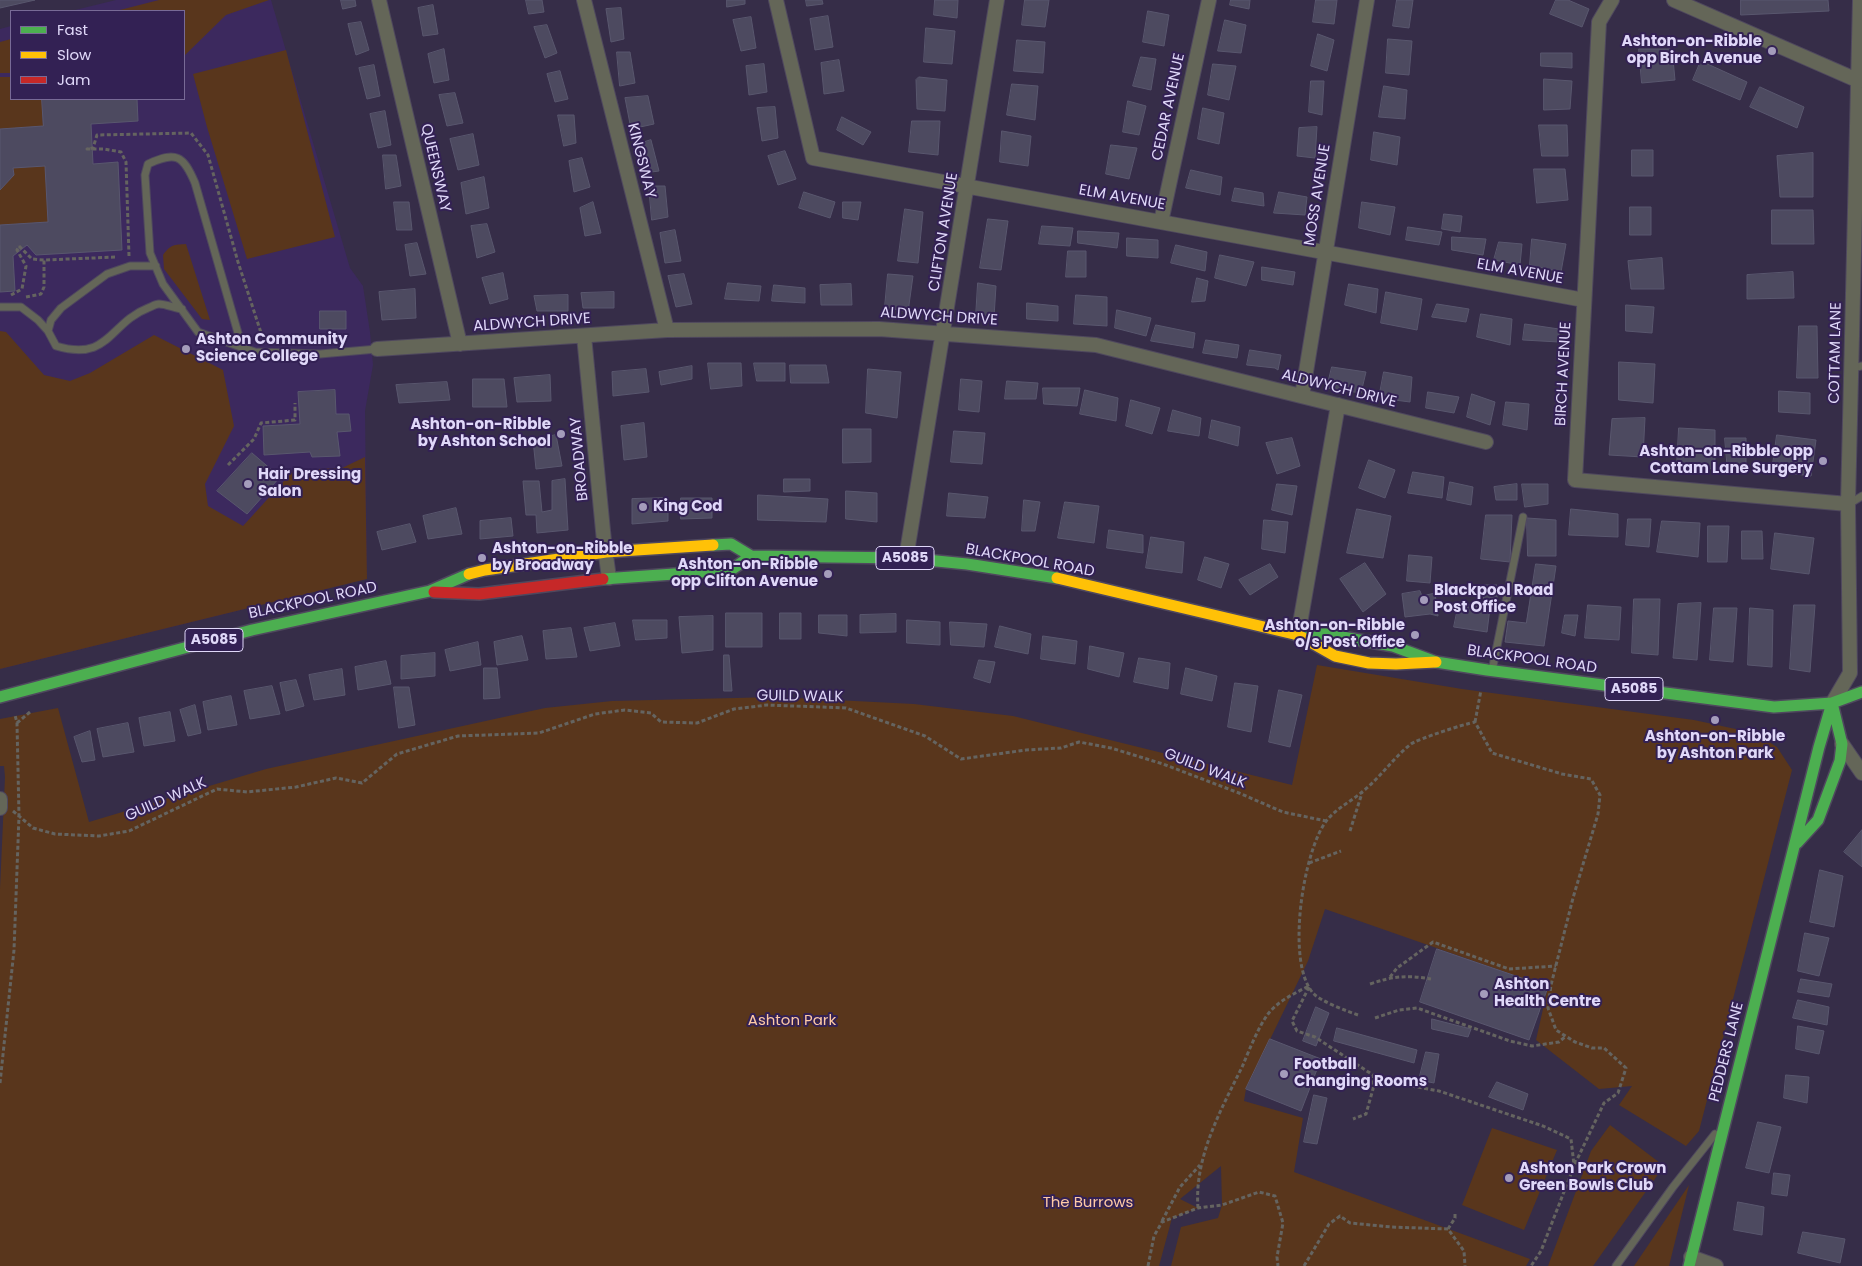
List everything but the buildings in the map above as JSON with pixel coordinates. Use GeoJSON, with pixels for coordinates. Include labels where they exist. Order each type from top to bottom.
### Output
{"type":"FeatureCollection","features":[{"type":"Feature","properties":{"kind":"main road","name":"BLACKPOOL ROAD"},"geometry":{"type":"LineString","coordinates":[[4,696],[252,630],[430,591],[475,572],[606,552],[731,544],[751,556],[906,558],[967,564],[1057,578],[1298,635],[1325,634],[1393,646],[1436,662]]}},
{"type":"Feature","properties":{"kind":"main road","name":"BLACKPOOL ROAD"},"geometry":{"type":"LineString","coordinates":[[430,591],[479,594],[609,578],[731,570],[751,556]]}},
{"type":"Feature","properties":{"kind":"main road","name":"BLACKPOOL ROAD"},"geometry":{"type":"LineString","coordinates":[[1298,635],[1335,656],[1369,663],[1436,662],[1774,706],[1832,703],[1862,692]]}},
{"type":"Feature","properties":{"kind":"main road","name":"PEDDERS LANE"},"geometry":{"type":"LineString","coordinates":[[1794,846],[1818,820],[1840,761],[1842,744],[1832,703]]}},
{"type":"Feature","properties":{"kind":"main road","name":"PEDDERS LANE"},"geometry":{"type":"LineString","coordinates":[[1690,1262],[1818,747],[1832,703]]}},
{"type":"Feature","properties":{"kind":"street","name":"QUEENSWAY"},"geometry":{"type":"LineString","coordinates":[[379,0],[460,344]]}},
{"type":"Feature","properties":{"kind":"street","name":"KINGSWAY"},"geometry":{"type":"LineString","coordinates":[[584,0],[667,330]]}},
{"type":"Feature","properties":{"kind":"street","name":"ELM AVENUE"},"geometry":{"type":"LineString","coordinates":[[776,0],[813,158],[1584,300]]}},
{"type":"Feature","properties":{"kind":"street","name":"CLIFTON AVENUE"},"geometry":{"type":"LineString","coordinates":[[906,558],[997,0]]}},
{"type":"Feature","properties":{"kind":"street","name":"CEDAR AVENUE"},"geometry":{"type":"LineString","coordinates":[[1161,222],[1209,0]]}},
{"type":"Feature","properties":{"kind":"street","name":"MOSS AVENUE"},"geometry":{"type":"LineString","coordinates":[[1302,396],[1367,0]]}},
{"type":"Feature","properties":{"kind":"street","name":"BIRCH AVENUE"},"geometry":{"type":"LineString","coordinates":[[1612,0],[1599,22],[1575,480],[1848,504]]}},
{"type":"Feature","properties":{"kind":"street"},"geometry":{"type":"LineString","coordinates":[[1674,0],[1858,81]]}},
{"type":"Feature","properties":{"kind":"street","name":"COTTAM LANE"},"geometry":{"type":"LineString","coordinates":[[1832,703],[1850,674],[1848,504],[1857,367],[1860,0]]}},
{"type":"Feature","properties":{"kind":"street","name":"ALDWYCH DRIVE"},"geometry":{"type":"LineString","coordinates":[[377,349],[667,330],[879,329],[1096,345],[1486,442]]}},
{"type":"Feature","properties":{"kind":"street","name":"BROADWAY"},"geometry":{"type":"LineString","coordinates":[[584,336],[609,578]]}},
{"type":"Feature","properties":{"kind":"street"},"geometry":{"type":"LineString","coordinates":[[1298,635],[1338,405]]}},
{"type":"Feature","properties":{"kind":"street"},"geometry":{"type":"LineString","coordinates":[[1842,744],[1862,772]]}},
{"type":"Feature","properties":{"kind":"street"},"geometry":{"type":"LineString","coordinates":[[0,799],[0,808]]}},
{"type":"Feature","properties":{"kind":"street"},"geometry":{"type":"LineString","coordinates":[[1690,1262],[1716,1266]]}},
{"type":"Feature","properties":{"kind":"lane"},"geometry":{"type":"LineString","coordinates":[[242,347],[195,183],[187,164],[178,158],[164,156],[148,164],[146,170],[150,253],[163,284],[198,332],[256,352],[311,354],[377,349]]}},
{"type":"Feature","properties":{"kind":"lane"},"geometry":{"type":"LineString","coordinates":[[48,331],[51,320],[61,308],[107,274],[130,266],[156,266]]}},
{"type":"Feature","properties":{"kind":"lane"},"geometry":{"type":"LineString","coordinates":[[0,307],[21,308],[38,320],[48,331],[56,346],[72,350],[93,348],[111,336],[136,312],[159,304],[182,309]]}},
{"type":"Feature","properties":{"kind":"lane"},"geometry":{"type":"LineString","coordinates":[[1848,504],[1862,496]]}},
{"type":"Feature","properties":{"kind":"lane"},"geometry":{"type":"LineString","coordinates":[[1489,670],[1524,517]]}},
{"type":"Feature","properties":{"kind":"lane"},"geometry":{"type":"LineString","coordinates":[[1616,1266],[1673,1186],[1725,1122]]}},
{"type":"Feature","properties":{"kind":"path"},"geometry":{"type":"LineString","coordinates":[[11,295],[22,289],[26,266],[17,250],[18,246],[32,259],[129,256],[126,162],[121,152],[87,149],[92,148],[97,135]]}},
{"type":"Feature","properties":{"kind":"path"},"geometry":{"type":"LineString","coordinates":[[24,297],[41,294],[44,287],[44,260]]}},
{"type":"Feature","properties":{"kind":"path"},"geometry":{"type":"LineString","coordinates":[[5,295],[18,296]]}},
{"type":"Feature","properties":{"kind":"path"},"geometry":{"type":"LineString","coordinates":[[228,465],[254,439],[261,423],[296,420],[295,403]]}},
{"type":"Feature","properties":{"kind":"path"},"geometry":{"type":"LineString","coordinates":[[1489,670],[1475,722],[1492,753],[1562,774],[1592,779],[1600,795],[1598,814],[1573,898],[1556,966],[1548,1008],[1556,1030],[1575,1042],[1592,1048],[1604,1048],[1626,1068],[1618,1093],[1604,1103],[1574,1166],[1541,1251],[1531,1266]]}},
{"type":"Feature","properties":{"kind":"path"},"geometry":{"type":"LineString","coordinates":[[0,1083],[14,950],[18,816],[17,723],[4,696]]}},
{"type":"Feature","properties":{"kind":"path","name":"GUILD WALK"},"geometry":{"type":"LineString","coordinates":[[18,816],[33,828],[56,834],[99,836],[129,830],[217,789],[247,792],[296,788],[336,778],[362,784],[397,754],[458,736],[539,733],[595,714],[625,710],[651,713],[661,722],[697,723],[734,709],[767,705],[846,708],[925,736],[961,759],[1026,750],[1061,748],[1079,742],[1111,748],[1163,764],[1283,812],[1326,821]]}},
{"type":"Feature","properties":{"kind":"path"},"geometry":{"type":"LineString","coordinates":[[1358,1015],[1314,994],[1304,979],[1299,949],[1300,914],[1314,843],[1326,821],[1343,804],[1362,792],[1412,743],[1464,724],[1475,722]]}},
{"type":"Feature","properties":{"kind":"path"},"geometry":{"type":"LineString","coordinates":[[1350,831],[1362,792]]}},
{"type":"Feature","properties":{"kind":"path"},"geometry":{"type":"LineString","coordinates":[[1309,863],[1341,851]]}},
{"type":"Feature","properties":{"kind":"path"},"geometry":{"type":"LineString","coordinates":[[1390,977],[1397,968],[1433,942],[1509,969],[1556,966]]}},
{"type":"Feature","properties":{"kind":"path"},"geometry":{"type":"LineString","coordinates":[[1370,984],[1390,977],[1416,976],[1431,979]]}},
{"type":"Feature","properties":{"kind":"path"},"geometry":{"type":"LineString","coordinates":[[1309,986],[1292,1022],[1296,1031],[1315,1037],[1373,1075],[1373,1089],[1366,1114],[1353,1119]]}},
{"type":"Feature","properties":{"kind":"path"},"geometry":{"type":"LineString","coordinates":[[1198,1208],[1196,1190],[1202,1162],[1215,1123],[1268,1013],[1290,995],[1309,986]]}},
{"type":"Feature","properties":{"kind":"path"},"geometry":{"type":"LineString","coordinates":[[1375,1018],[1399,1010],[1417,1008],[1510,1041],[1532,1046],[1559,1042],[1566,1036]]}},
{"type":"Feature","properties":{"kind":"path"},"geometry":{"type":"LineString","coordinates":[[1373,1080],[1439,1091],[1543,1126],[1571,1139],[1574,1166]]}},
{"type":"Feature","properties":{"kind":"path"},"geometry":{"type":"LineString","coordinates":[[1148,1266],[1154,1236],[1180,1186],[1202,1162]]}},
{"type":"Feature","properties":{"kind":"path"},"geometry":{"type":"LineString","coordinates":[[1162,1222],[1198,1208],[1222,1205],[1259,1192],[1276,1196],[1283,1223],[1277,1257],[1278,1266]]}},
{"type":"Feature","properties":{"kind":"path"},"geometry":{"type":"LineString","coordinates":[[1448,1229],[1455,1218],[1455,1212]]}},
{"type":"Feature","properties":{"kind":"path"},"geometry":{"type":"LineString","coordinates":[[1304,1266],[1329,1224],[1340,1216],[1350,1223],[1448,1229]]}},
{"type":"Feature","properties":{"kind":"path"},"geometry":{"type":"LineString","coordinates":[[1448,1229],[1464,1251],[1465,1266]]}},
{"type":"Feature","properties":{"kind":"shaded area","name":"Ashton Community Science College"},"geometry":{"type":"Polygon","coordinates":[[[116,0],[271,0],[350,268],[363,286],[373,365],[365,411],[367,579],[0,669],[0,29],[10,26],[10,100],[185,100],[185,10],[75,10],[116,0]]]}},
{"type":"Feature","properties":{"kind":"green space"},"geometry":{"type":"Polygon","coordinates":[[[159,0],[269,0],[226,15],[185,55],[185,10],[120,10],[159,0]]]}},
{"type":"Feature","properties":{"kind":"green space"},"geometry":{"type":"Polygon","coordinates":[[[10,39],[10,73],[0,73],[0,42],[10,39]]]}},
{"type":"Feature","properties":{"kind":"green space"},"geometry":{"type":"Polygon","coordinates":[[[286,50],[335,237],[247,259],[193,74],[286,50]]]}},
{"type":"Feature","properties":{"kind":"green space"},"geometry":{"type":"Polygon","coordinates":[[[0,77],[10,77],[10,100],[42,100],[43,126],[0,129],[0,77]]]}},
{"type":"Feature","properties":{"kind":"green space"},"geometry":{"type":"Polygon","coordinates":[[[45,166],[48,222],[0,225],[0,190],[14,175],[13,168],[45,166]]]}},
{"type":"Feature","properties":{"kind":"green space"},"geometry":{"type":"Polygon","coordinates":[[[186,244],[210,320],[202,319],[164,269],[163,255],[166,251],[173,246],[186,244]]]}},
{"type":"Feature","properties":{"kind":"green space"},"geometry":{"type":"Polygon","coordinates":[[[0,331],[6,332],[44,375],[70,381],[90,373],[154,335],[223,370],[234,426],[205,484],[208,506],[243,526],[294,470],[342,468],[365,457],[367,579],[0,669],[0,331]]]}},
{"type":"Feature","properties":{"kind":"green space","name":"Ashton Park"},"geometry":{"type":"Polygon","coordinates":[[[1317,665],[1462,689],[1694,720],[1754,733],[1777,747],[1792,770],[1699,1131],[1686,1146],[1619,1105],[1632,1086],[1599,1089],[1536,1040],[1548,987],[1325,909],[1308,961],[1246,1089],[1244,1101],[1303,1118],[1294,1172],[1530,1259],[1526,1266],[1171,1266],[1181,1227],[1218,1218],[1222,1205],[1221,1166],[1180,1199],[1198,1208],[1172,1218],[1159,1266],[0,1266],[0,889],[5,777],[4,766],[0,766],[0,719],[58,708],[89,822],[266,769],[545,708],[612,701],[776,697],[914,704],[1013,716],[1292,785],[1317,665]]]}},
{"type":"Feature","properties":{"kind":"green space"},"geometry":{"type":"Polygon","coordinates":[[[1610,1125],[1664,1166],[1593,1266],[1548,1266],[1591,1151],[1610,1125]]]}},
{"type":"Feature","properties":{"kind":"green space","name":"Ashton Park Crown Green Bowls Club"},"geometry":{"type":"Polygon","coordinates":[[[1492,1128],[1557,1150],[1524,1230],[1462,1205],[1492,1128]]]}},
{"type":"Feature","properties":{"kind":"green space"},"geometry":{"type":"Polygon","coordinates":[[[1689,1185],[1669,1266],[1634,1266],[1689,1185]]]}},
{"type":"Feature","properties":{"kind":"traffic: fast"},"geometry":{"type":"LineString","coordinates":[[713,545],[731,544],[751,556],[906,558],[967,564],[1057,578]]}},
{"type":"Feature","properties":{"kind":"traffic: fast"},"geometry":{"type":"LineString","coordinates":[[603,579],[731,570],[751,556]]}},
{"type":"Feature","properties":{"kind":"traffic: fast"},"geometry":{"type":"LineString","coordinates":[[0,697],[252,630],[430,591],[469,574]]}},
{"type":"Feature","properties":{"kind":"traffic: fast"},"geometry":{"type":"LineString","coordinates":[[1301,635],[1325,634],[1393,646],[1436,662],[1487,670],[1774,707],[1832,703],[1862,692]]}},
{"type":"Feature","properties":{"kind":"traffic: fast"},"geometry":{"type":"LineString","coordinates":[[1797,843],[1818,820],[1840,761],[1842,744],[1832,703]]}},
{"type":"Feature","properties":{"kind":"traffic: fast"},"geometry":{"type":"LineString","coordinates":[[1689,1266],[1819,747],[1832,703]]}},
{"type":"Feature","properties":{"kind":"traffic: slow"},"geometry":{"type":"LineString","coordinates":[[469,574],[606,552],[713,545]]}},
{"type":"Feature","properties":{"kind":"traffic: slow"},"geometry":{"type":"LineString","coordinates":[[1057,578],[1298,635],[1335,656],[1369,663],[1436,662]]}},
{"type":"Feature","properties":{"kind":"traffic: jam"},"geometry":{"type":"LineString","coordinates":[[434,592],[479,594],[603,579]]}},
{"type":"Feature","properties":{"kind":"place","name":"Ashton-on-Ribble opp Birch Avenue"},"geometry":{"type":"Point","coordinates":[1772,51]}},
{"type":"Feature","properties":{"kind":"place","name":"Ashton Community Science College"},"geometry":{"type":"Point","coordinates":[186,349]}},
{"type":"Feature","properties":{"kind":"place","name":"Ashton-on-Ribble by Ashton School"},"geometry":{"type":"Point","coordinates":[561,434]}},
{"type":"Feature","properties":{"kind":"place","name":"Ashton-on-Ribble opp Cottam Lane Surgery"},"geometry":{"type":"Point","coordinates":[1823,461]}},
{"type":"Feature","properties":{"kind":"place","name":"Hair Dressing Salon"},"geometry":{"type":"Point","coordinates":[248,484]}},
{"type":"Feature","properties":{"kind":"place","name":"King Cod"},"geometry":{"type":"Point","coordinates":[643,507]}},
{"type":"Feature","properties":{"kind":"place","name":"Ashton-on-Ribble by Broadway"},"geometry":{"type":"Point","coordinates":[482,558]}},
{"type":"Feature","properties":{"kind":"place","name":"Ashton-on-Ribble opp Clifton Avenue"},"geometry":{"type":"Point","coordinates":[828,574]}},
{"type":"Feature","properties":{"kind":"place","name":"Blackpool Road Post Office"},"geometry":{"type":"Point","coordinates":[1424,600]}},
{"type":"Feature","properties":{"kind":"place","name":"Ashton-on-Ribble o/s Post Office"},"geometry":{"type":"Point","coordinates":[1415,635]}},
{"type":"Feature","properties":{"kind":"place","name":"Ashton-on-Ribble by Ashton Park"},"geometry":{"type":"Point","coordinates":[1715,720]}},
{"type":"Feature","properties":{"kind":"place","name":"Ashton Health Centre"},"geometry":{"type":"Point","coordinates":[1484,994]}},
{"type":"Feature","properties":{"kind":"place","name":"Football Changing Rooms"},"geometry":{"type":"Point","coordinates":[1284,1074]}},
{"type":"Feature","properties":{"kind":"place","name":"Ashton Park Crown Green Bowls Club"},"geometry":{"type":"Point","coordinates":[1509,1178]}},
{"type":"Feature","properties":{"kind":"park label","name":"The Burrows"},"geometry":{"type":"Point","coordinates":[1088,1203]}}]}
